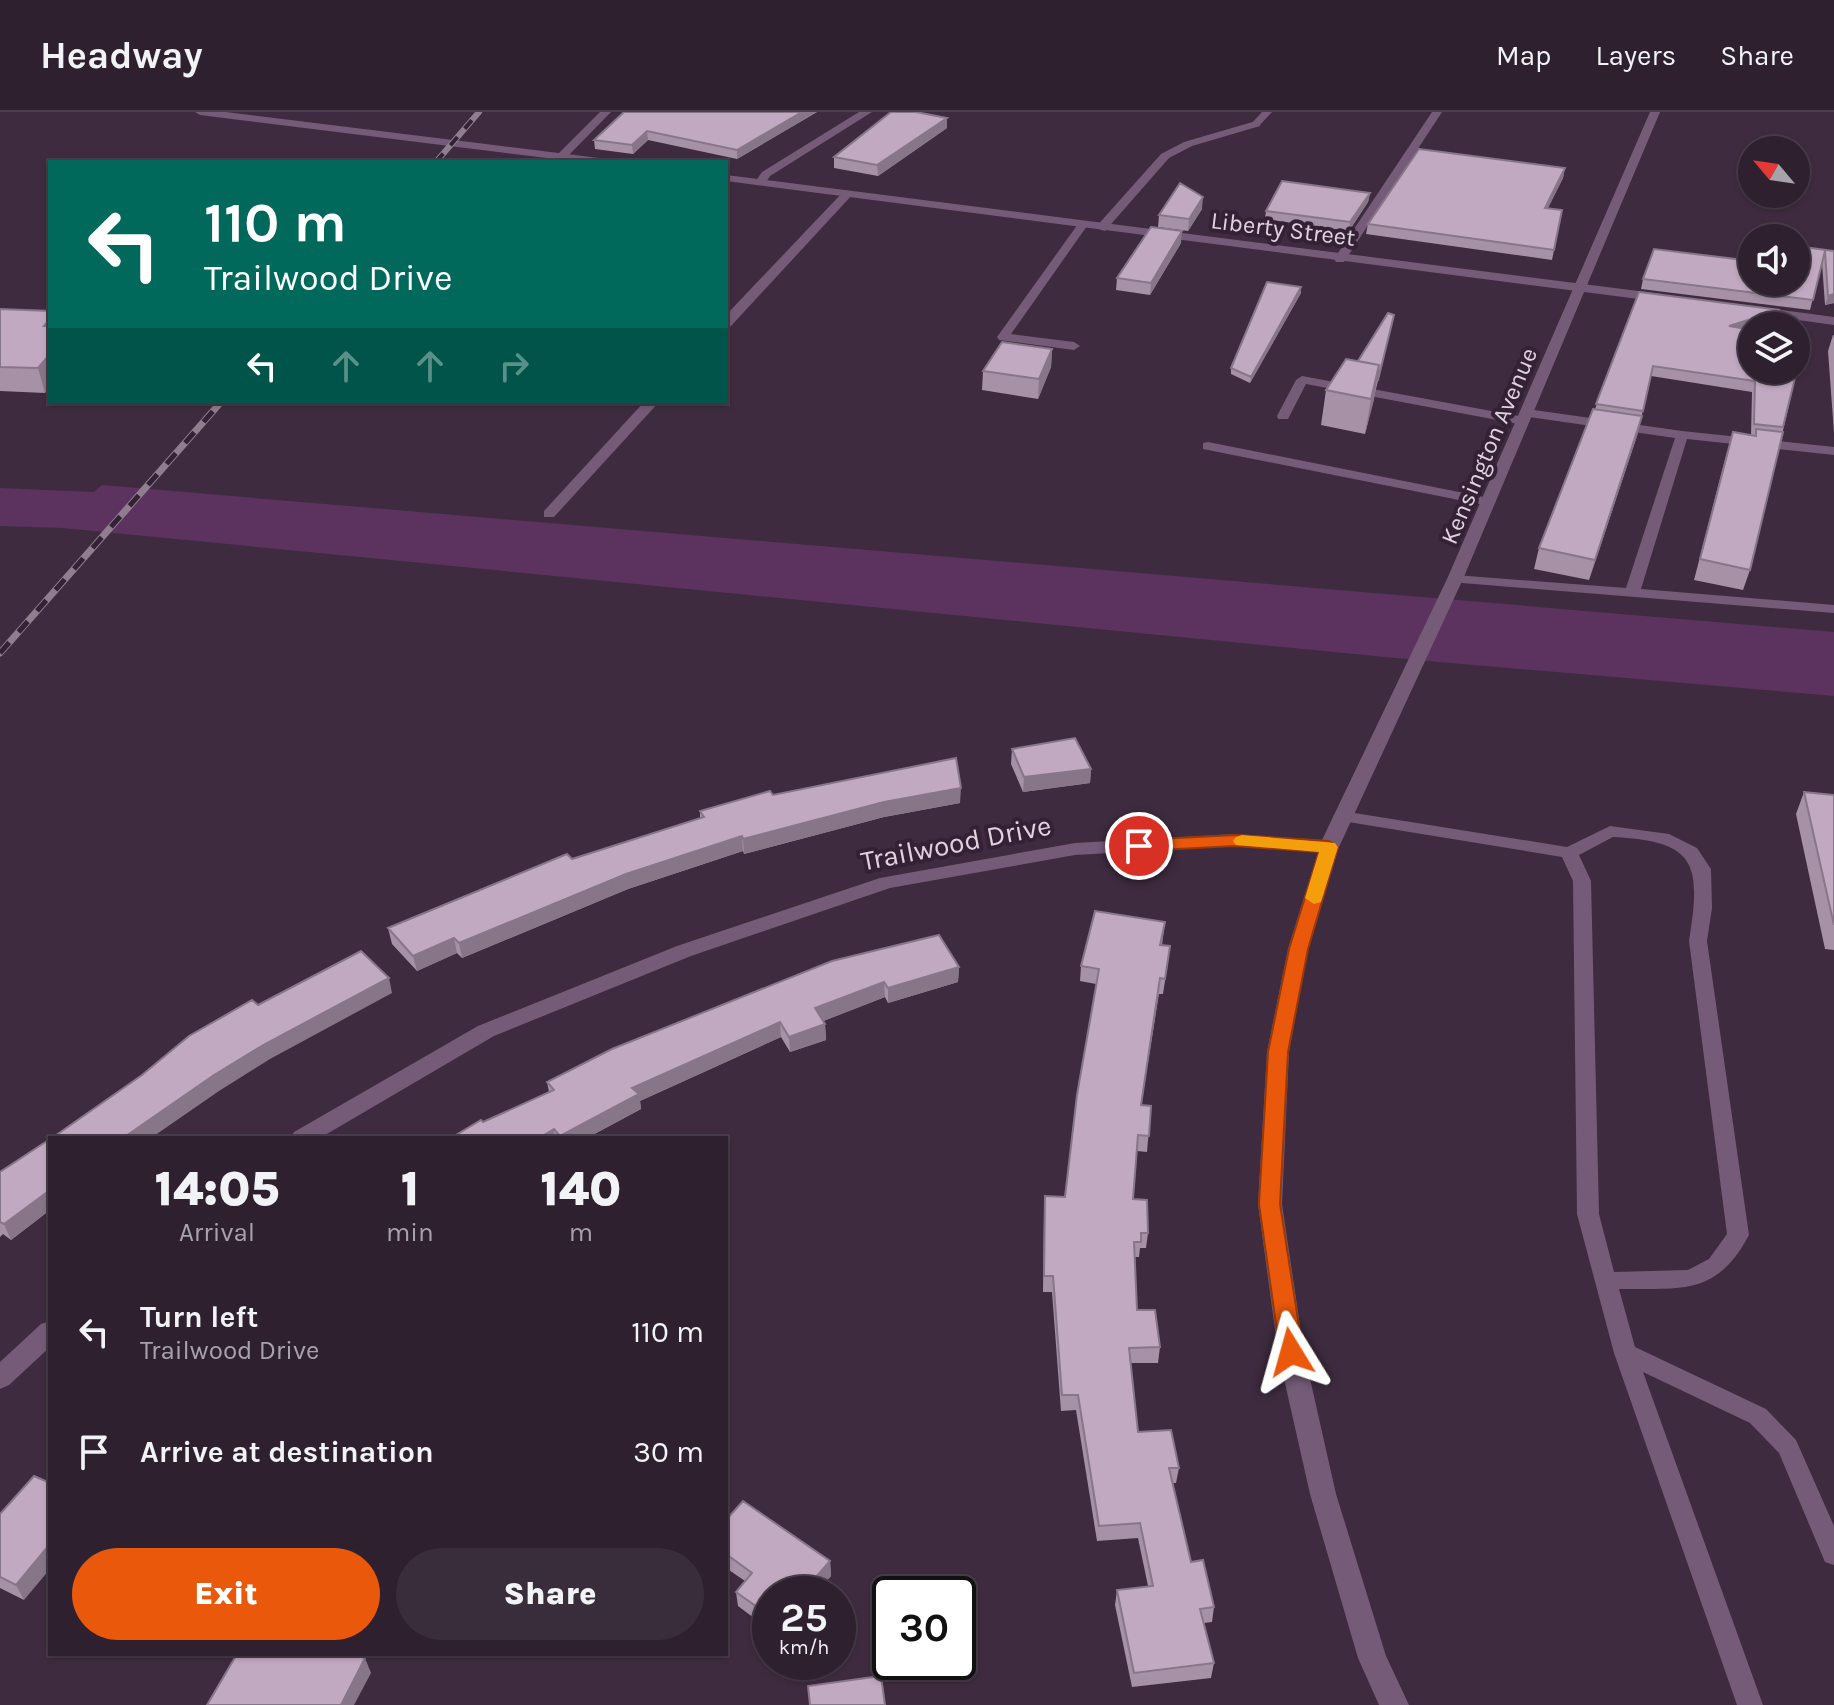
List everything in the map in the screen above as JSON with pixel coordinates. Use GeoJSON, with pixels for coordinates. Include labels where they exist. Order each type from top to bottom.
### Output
{"type":"FeatureCollection","features":[{"type":"Feature","properties":{"kind":"street"},"geometry":{"type":"LineString","coordinates":[[200,112],[592,160]]}},
{"type":"Feature","properties":{"kind":"street"},"geometry":{"type":"LineString","coordinates":[[562,156],[606,112]]}},
{"type":"Feature","properties":{"kind":"street"},"geometry":{"type":"LineString","coordinates":[[761,182],[766,174],[867,112]]}},
{"type":"Feature","properties":{"kind":"street"},"geometry":{"type":"LineString","coordinates":[[1340,259],[1437,112]]}},
{"type":"Feature","properties":{"kind":"street","name":"Kensington Avenue"},"geometry":{"type":"LineString","coordinates":[[1342,816],[1455,579],[1655,112]]}},
{"type":"Feature","properties":{"kind":"street"},"geometry":{"type":"LineString","coordinates":[[1101,228],[1165,156],[1188,144],[1256,124]]}},
{"type":"Feature","properties":{"kind":"street","name":"Liberty Street"},"geometry":{"type":"LineString","coordinates":[[728,178],[1671,300]]}},
{"type":"Feature","properties":{"kind":"street"},"geometry":{"type":"LineString","coordinates":[[728,321],[847,194]]}},
{"type":"Feature","properties":{"kind":"street"},"geometry":{"type":"LineString","coordinates":[[1745,309],[1834,321]]}},
{"type":"Feature","properties":{"kind":"street"},"geometry":{"type":"LineString","coordinates":[[549,514],[650,404]]}},
{"type":"Feature","properties":{"kind":"street"},"geometry":{"type":"LineString","coordinates":[[1342,816],[1329,847],[1298,949],[1278,1052],[1270,1204],[1291,1352],[1323,1494],[1372,1658],[1394,1705]]}},
{"type":"Feature","properties":{"kind":"street","name":"Trailwood Drive"},"geometry":{"type":"LineString","coordinates":[[305,1136],[486,1031],[684,951],[887,882],[1075,849],[1235,840],[1329,847]]}},
{"type":"Feature","properties":{"kind":"street"},"geometry":{"type":"LineString","coordinates":[[0,1378],[48,1333]]}},
{"type":"Feature","properties":{"kind":"lane"},"geometry":{"type":"LineString","coordinates":[[1256,124],[1267,112]]}},
{"type":"Feature","properties":{"kind":"lane"},"geometry":{"type":"LineString","coordinates":[[1074,346],[1003,337],[1082,226]]}},
{"type":"Feature","properties":{"kind":"lane"},"geometry":{"type":"LineString","coordinates":[[1283,416],[1302,380],[1526,417],[1834,451]]}},
{"type":"Feature","properties":{"kind":"lane"},"geometry":{"type":"LineString","coordinates":[[1632,593],[1682,435]]}},
{"type":"Feature","properties":{"kind":"lane"},"geometry":{"type":"LineString","coordinates":[[1208,446],[1489,502]]}},
{"type":"Feature","properties":{"kind":"lane"},"geometry":{"type":"LineString","coordinates":[[1455,579],[1834,609]]}},
{"type":"Feature","properties":{"kind":"lane"},"geometry":{"type":"LineString","coordinates":[[1342,816],[1569,853],[1610,831],[1631,832],[1663,838],[1691,852],[1702,869],[1703,908],[1698,941],[1738,1235],[1717,1265],[1691,1279],[1606,1281]]}},
{"type":"Feature","properties":{"kind":"lane"},"geometry":{"type":"LineString","coordinates":[[1569,853],[1582,881],[1588,1214],[1625,1353],[1750,1705]]}},
{"type":"Feature","properties":{"kind":"lane"},"geometry":{"type":"LineString","coordinates":[[1625,1353],[1758,1416],[1788,1447],[1834,1554]]}},
{"type":"Feature","properties":{"kind":"shaded area"},"geometry":{"type":"Polygon","coordinates":[[[102,485],[1834,632],[1834,696],[1416,660],[63,528],[0,526],[0,488],[94,492],[102,485]]]}},
{"type":"Feature","properties":{"kind":"building"},"geometry":{"type":"Polygon","coordinates":[[[624,112],[802,112],[737,150],[647,131],[632,145],[594,140],[624,112]]]}},
{"type":"Feature","properties":{"kind":"building"},"geometry":{"type":"Polygon","coordinates":[[[891,112],[916,112],[947,118],[877,165],[834,157],[891,112]]]}},
{"type":"Feature","properties":{"kind":"building"},"geometry":{"type":"Polygon","coordinates":[[[1419,149],[1565,168],[1545,208],[1562,210],[1554,250],[1368,224],[1419,149]]]}},
{"type":"Feature","properties":{"kind":"building"},"geometry":{"type":"Polygon","coordinates":[[[1282,181],[1370,193],[1350,222],[1266,211],[1282,181]]]}},
{"type":"Feature","properties":{"kind":"building"},"geometry":{"type":"Polygon","coordinates":[[[1180,183],[1203,197],[1189,219],[1159,215],[1180,183]]]}},
{"type":"Feature","properties":{"kind":"building"},"geometry":{"type":"Polygon","coordinates":[[[1151,227],[1182,231],[1151,283],[1117,278],[1151,227]]]}},
{"type":"Feature","properties":{"kind":"building"},"geometry":{"type":"Polygon","coordinates":[[[1810,248],[1834,251],[1834,294],[1828,296],[1825,251],[1813,300],[1781,296],[1810,296],[1810,248]]]}},
{"type":"Feature","properties":{"kind":"building"},"geometry":{"type":"Polygon","coordinates":[[[1654,249],[1738,259],[1738,291],[1643,279],[1654,249]]]}},
{"type":"Feature","properties":{"kind":"building"},"geometry":{"type":"Polygon","coordinates":[[[1267,282],[1301,287],[1251,377],[1231,368],[1267,282]]]}},
{"type":"Feature","properties":{"kind":"building"},"geometry":{"type":"Polygon","coordinates":[[[1639,292],[1780,310],[1738,312],[1738,323],[1729,326],[1738,328],[1738,378],[1653,366],[1643,411],[1596,404],[1639,292]]]}},
{"type":"Feature","properties":{"kind":"building"},"geometry":{"type":"Polygon","coordinates":[[[0,309],[48,311],[48,321],[44,326],[48,326],[48,356],[38,368],[0,367],[0,309]]]}},
{"type":"Feature","properties":{"kind":"building"},"geometry":{"type":"Polygon","coordinates":[[[1388,313],[1394,315],[1377,380],[1379,365],[1358,361],[1388,313]]]}},
{"type":"Feature","properties":{"kind":"building"},"geometry":{"type":"Polygon","coordinates":[[[1002,342],[1052,349],[1039,379],[983,371],[1002,342]]]}},
{"type":"Feature","properties":{"kind":"building"},"geometry":{"type":"Polygon","coordinates":[[[1346,359],[1379,365],[1371,399],[1326,390],[1346,359]]]}},
{"type":"Feature","properties":{"kind":"building"},"geometry":{"type":"Polygon","coordinates":[[[1755,384],[1794,384],[1783,427],[1754,424],[1755,384]]]}},
{"type":"Feature","properties":{"kind":"building"},"geometry":{"type":"Polygon","coordinates":[[[1593,409],[1642,416],[1595,560],[1539,548],[1593,409]]]}},
{"type":"Feature","properties":{"kind":"building"},"geometry":{"type":"Polygon","coordinates":[[[1756,429],[1783,432],[1750,570],[1700,559],[1733,432],[1756,436],[1756,429]]]}},
{"type":"Feature","properties":{"kind":"building"},"geometry":{"type":"Polygon","coordinates":[[[1075,738],[1091,769],[1024,777],[1012,749],[1075,738]]]}},
{"type":"Feature","properties":{"kind":"building"},"geometry":{"type":"Polygon","coordinates":[[[956,758],[961,788],[884,802],[743,839],[742,836],[626,874],[459,943],[454,938],[413,956],[388,928],[567,854],[572,859],[704,817],[700,811],[770,791],[773,795],[956,758]]]}},
{"type":"Feature","properties":{"kind":"building"},"geometry":{"type":"Polygon","coordinates":[[[1804,792],[1834,795],[1834,925],[1804,792]]]}},
{"type":"Feature","properties":{"kind":"building"},"geometry":{"type":"Polygon","coordinates":[[[1095,911],[1165,922],[1160,945],[1170,946],[1165,979],[1160,978],[1141,1105],[1151,1106],[1149,1136],[1138,1135],[1133,1199],[1147,1200],[1148,1233],[1141,1233],[1141,1242],[1134,1242],[1137,1310],[1155,1310],[1160,1347],[1129,1348],[1138,1432],[1171,1430],[1179,1468],[1169,1468],[1191,1562],[1203,1560],[1214,1607],[1200,1609],[1214,1663],[1134,1673],[1117,1590],[1153,1586],[1140,1523],[1099,1526],[1078,1395],[1062,1395],[1053,1276],[1044,1276],[1045,1196],[1065,1197],[1077,1095],[1099,969],[1081,966],[1095,911]]]}},
{"type":"Feature","properties":{"kind":"building"},"geometry":{"type":"Polygon","coordinates":[[[939,935],[959,967],[888,988],[884,982],[815,1008],[825,1024],[789,1037],[780,1022],[632,1088],[639,1094],[560,1136],[554,1129],[542,1136],[454,1136],[481,1120],[483,1122],[554,1090],[547,1082],[612,1049],[832,961],[939,935]]]}},
{"type":"Feature","properties":{"kind":"building"},"geometry":{"type":"Polygon","coordinates":[[[361,951],[389,978],[265,1044],[126,1136],[55,1136],[142,1075],[189,1036],[252,1000],[258,1005],[361,951]]]}},
{"type":"Feature","properties":{"kind":"building"},"geometry":{"type":"Polygon","coordinates":[[[48,1140],[48,1191],[4,1224],[0,1222],[0,1172],[48,1140]]]}},
{"type":"Feature","properties":{"kind":"building"},"geometry":{"type":"Polygon","coordinates":[[[34,1476],[48,1482],[48,1546],[16,1585],[0,1577],[0,1514],[34,1476]]]}},
{"type":"Feature","properties":{"kind":"building"},"geometry":{"type":"Polygon","coordinates":[[[743,1501],[830,1561],[817,1576],[752,1576],[752,1603],[736,1592],[752,1573],[728,1555],[728,1518],[743,1501]]]}},
{"type":"Feature","properties":{"kind":"building"},"geometry":{"type":"Polygon","coordinates":[[[236,1656],[365,1658],[341,1705],[207,1705],[236,1656]]]}},
{"type":"Feature","properties":{"kind":"building"},"geometry":{"type":"Polygon","coordinates":[[[872,1677],[872,1680],[882,1680],[885,1705],[810,1705],[808,1686],[872,1677]]]}},
{"type":"Feature","properties":{"kind":"railway"},"geometry":{"type":"LineString","coordinates":[[438,160],[479,112]]}},
{"type":"Feature","properties":{"kind":"railway"},"geometry":{"type":"LineString","coordinates":[[0,653],[219,404]]}},
{"type":"Feature","properties":{"kind":"slow traffic"},"geometry":{"type":"LineString","coordinates":[[1242,841],[1329,847],[1314,898]]}},
{"type":"Feature","properties":{"kind":"route"},"geometry":{"type":"LineString","coordinates":[[1139,846],[1235,840],[1329,847],[1298,949],[1278,1052],[1270,1204],[1291,1352]]}}]}
